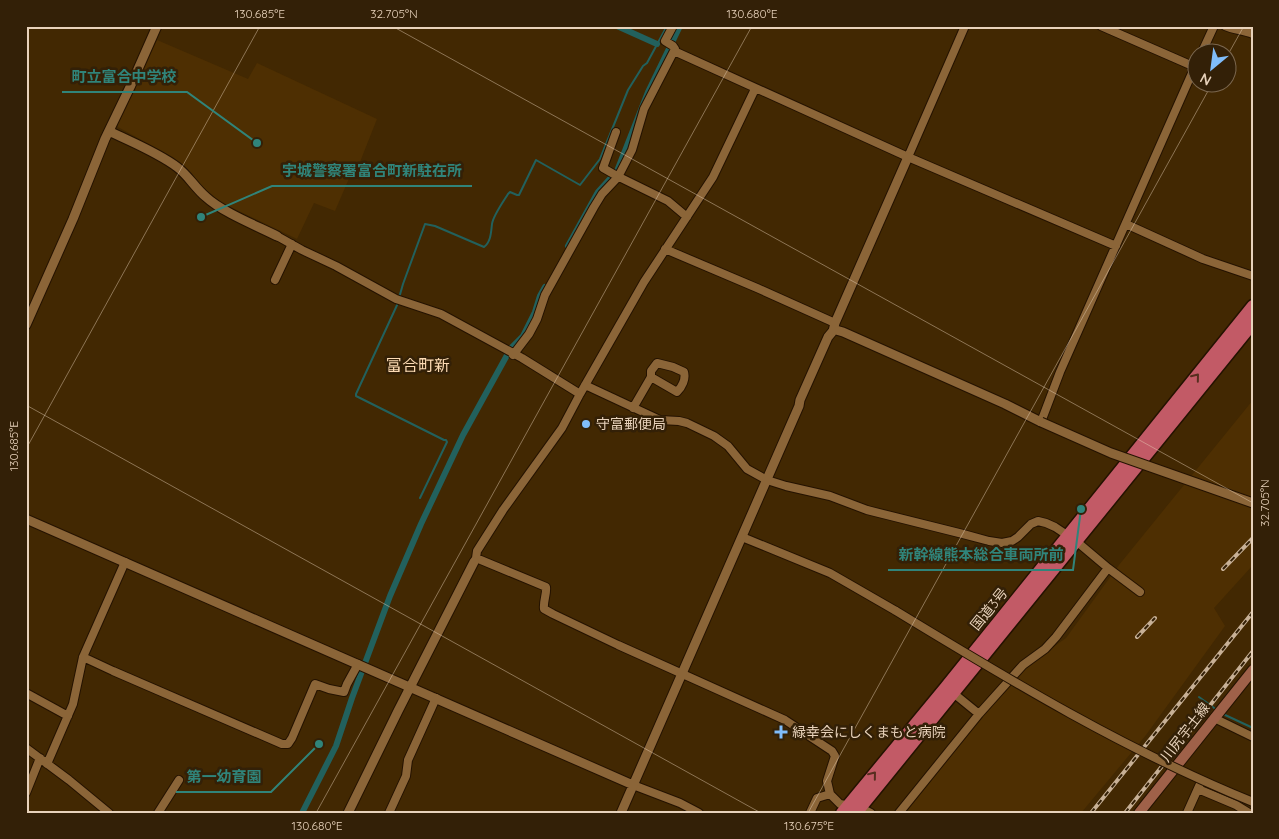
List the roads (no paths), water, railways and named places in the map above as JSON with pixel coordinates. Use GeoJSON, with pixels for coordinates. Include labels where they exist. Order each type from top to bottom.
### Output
{"type":"FeatureCollection","features":[{"type":"Feature","properties":{"kind":"highway","name":"国道3号"},"geometry":{"type":"LineString","coordinates":[[1072,538],[1253,306]]}},
{"type":"Feature","properties":{"kind":"highway","name":"国道3号"},"geometry":{"type":"LineString","coordinates":[[856,810],[949,690],[1072,538],[1253,322]]}},
{"type":"Feature","properties":{"kind":"main road","name":"川尻宇土線"},"geometry":{"type":"LineString","coordinates":[[1139,813],[1253,670]]}},
{"type":"Feature","properties":{"kind":"street"},"geometry":{"type":"LineString","coordinates":[[673,26],[665,41],[672,47],[755,89],[1116,246]]}},
{"type":"Feature","properties":{"kind":"street"},"geometry":{"type":"LineString","coordinates":[[621,813],[965,26]]}},
{"type":"Feature","properties":{"kind":"street"},"geometry":{"type":"LineString","coordinates":[[1102,26],[1186,62]]}},
{"type":"Feature","properties":{"kind":"street"},"geometry":{"type":"LineString","coordinates":[[1207,42],[1214,26]]}},
{"type":"Feature","properties":{"kind":"street"},"geometry":{"type":"LineString","coordinates":[[1226,26],[1253,34]]}},
{"type":"Feature","properties":{"kind":"street"},"geometry":{"type":"LineString","coordinates":[[26,325],[73,219],[108,131],[156,29]]}},
{"type":"Feature","properties":{"kind":"street"},"geometry":{"type":"LineString","coordinates":[[510,353],[529,334],[546,295],[594,207],[632,150],[644,109],[672,47]]}},
{"type":"Feature","properties":{"kind":"street"},"geometry":{"type":"LineString","coordinates":[[348,813],[475,560],[477,551],[503,510],[562,428],[644,282],[713,177],[755,89]]}},
{"type":"Feature","properties":{"kind":"street"},"geometry":{"type":"LineString","coordinates":[[1041,422],[1060,372],[1186,89]]}},
{"type":"Feature","properties":{"kind":"street"},"geometry":{"type":"LineString","coordinates":[[108,131],[176,166],[206,198],[217,206],[336,266],[400,301],[441,314],[522,358],[580,394]]}},
{"type":"Feature","properties":{"kind":"street"},"geometry":{"type":"LineString","coordinates":[[616,132],[603,168],[615,176],[668,201],[687,217]]}},
{"type":"Feature","properties":{"kind":"street"},"geometry":{"type":"LineString","coordinates":[[1126,224],[1203,259],[1253,276]]}},
{"type":"Feature","properties":{"kind":"street"},"geometry":{"type":"LineString","coordinates":[[275,280],[292,244]]}},
{"type":"Feature","properties":{"kind":"street"},"geometry":{"type":"LineString","coordinates":[[665,249],[748,284],[834,327],[836,330],[1111,453],[1253,503]]}},
{"type":"Feature","properties":{"kind":"street"},"geometry":{"type":"LineString","coordinates":[[633,408],[651,377],[651,371],[655,364],[658,363],[678,369],[684,372],[685,375],[678,392],[651,377]]}},
{"type":"Feature","properties":{"kind":"street"},"geometry":{"type":"LineString","coordinates":[[585,386],[660,420],[687,423],[714,436],[728,446],[748,468],[767,480],[786,486],[830,496],[867,510],[953,531],[989,542],[1002,543],[1012,541],[1031,524],[1038,521],[1046,523],[1072,538],[1140,592]]}},
{"type":"Feature","properties":{"kind":"street"},"geometry":{"type":"LineString","coordinates":[[26,519],[697,812]]}},
{"type":"Feature","properties":{"kind":"street"},"geometry":{"type":"LineString","coordinates":[[740,542],[830,573],[1016,684],[1184,773],[1253,802]]}},
{"type":"Feature","properties":{"kind":"street"},"geometry":{"type":"LineString","coordinates":[[475,560],[546,587],[543,603],[544,609],[553,614],[785,720],[832,751],[835,756],[827,781],[830,794],[840,804],[856,810]]}},
{"type":"Feature","properties":{"kind":"street"},"geometry":{"type":"LineString","coordinates":[[47,764],[73,704],[84,657],[125,562]]}},
{"type":"Feature","properties":{"kind":"street"},"geometry":{"type":"LineString","coordinates":[[899,813],[979,714],[1023,665],[1045,649],[1056,637],[1108,568]]}},
{"type":"Feature","properties":{"kind":"street"},"geometry":{"type":"LineString","coordinates":[[84,657],[282,744],[288,744],[315,684],[344,692],[347,684],[362,666]]}},
{"type":"Feature","properties":{"kind":"street"},"geometry":{"type":"LineString","coordinates":[[949,690],[979,714]]}},
{"type":"Feature","properties":{"kind":"street"},"geometry":{"type":"LineString","coordinates":[[26,693],[68,716]]}},
{"type":"Feature","properties":{"kind":"street"},"geometry":{"type":"LineString","coordinates":[[389,813],[406,776],[408,760],[436,698]]}},
{"type":"Feature","properties":{"kind":"street"},"geometry":{"type":"LineString","coordinates":[[1214,718],[1253,737]]}},
{"type":"Feature","properties":{"kind":"street"},"geometry":{"type":"LineString","coordinates":[[26,748],[70,780],[109,813]]}},
{"type":"Feature","properties":{"kind":"street"},"geometry":{"type":"LineString","coordinates":[[26,794],[40,758]]}},
{"type":"Feature","properties":{"kind":"street"},"geometry":{"type":"LineString","coordinates":[[158,813],[179,780]]}},
{"type":"Feature","properties":{"kind":"street"},"geometry":{"type":"LineString","coordinates":[[1187,813],[1199,785],[1249,813]]}},
{"type":"Feature","properties":{"kind":"street"},"geometry":{"type":"LineString","coordinates":[[810,813],[816,798],[830,794]]}},
{"type":"Feature","properties":{"kind":"waterway"},"geometry":{"type":"LineString","coordinates":[[617,26],[657,44]]}},
{"type":"Feature","properties":{"kind":"waterway"},"geometry":{"type":"LineString","coordinates":[[399,298],[425,224],[435,226],[484,247],[489,240],[498,209],[510,192],[519,195],[536,160],[580,185],[600,159],[628,90],[643,66],[647,63],[667,26]]}},
{"type":"Feature","properties":{"kind":"waterway"},"geometry":{"type":"LineString","coordinates":[[568,246],[598,192],[617,171],[648,92],[680,26]]}},
{"type":"Feature","properties":{"kind":"waterway"},"geometry":{"type":"LineString","coordinates":[[302,813],[336,746],[390,596],[421,524],[463,435],[511,348],[523,336],[545,287]]}},
{"type":"Feature","properties":{"kind":"waterway"},"geometry":{"type":"LineString","coordinates":[[398,303],[356,396],[446,440],[447,442],[420,498]]}},
{"type":"Feature","properties":{"kind":"waterway"},"geometry":{"type":"LineString","coordinates":[[1199,697],[1217,710]]}},
{"type":"Feature","properties":{"kind":"waterway"},"geometry":{"type":"LineString","coordinates":[[1223,714],[1253,728]]}},
{"type":"Feature","properties":{"kind":"railway"},"geometry":{"type":"LineString","coordinates":[[1223,569],[1253,538]]}},
{"type":"Feature","properties":{"kind":"railway"},"geometry":{"type":"LineString","coordinates":[[1091,813],[1253,612]]}},
{"type":"Feature","properties":{"kind":"railway"},"geometry":{"type":"LineString","coordinates":[[1137,637],[1155,618]]}},
{"type":"Feature","properties":{"kind":"railway"},"geometry":{"type":"LineString","coordinates":[[1125,813],[1253,651]]}},
{"type":"Feature","properties":{"kind":"place","name":"町立富合中学校"},"geometry":{"type":"Point","coordinates":[257,143]}},
{"type":"Feature","properties":{"kind":"place","name":"宇城警察署富合町新駐在所"},"geometry":{"type":"Point","coordinates":[201,217]}},
{"type":"Feature","properties":{"kind":"place","name":"守富郵便局"},"geometry":{"type":"Point","coordinates":[586,424]}},
{"type":"Feature","properties":{"kind":"place","name":"新幹線熊本総合車両所前"},"geometry":{"type":"Point","coordinates":[1081,509]}},
{"type":"Feature","properties":{"kind":"place","name":"緑幸会にしくまもと病院"},"geometry":{"type":"Point","coordinates":[781,732]}},
{"type":"Feature","properties":{"kind":"place","name":"第一幼育園"},"geometry":{"type":"Point","coordinates":[319,744]}},
{"type":"Feature","properties":{"kind":"district","name":"富合町新"},"geometry":{"type":"Point","coordinates":[418,365]}}]}
